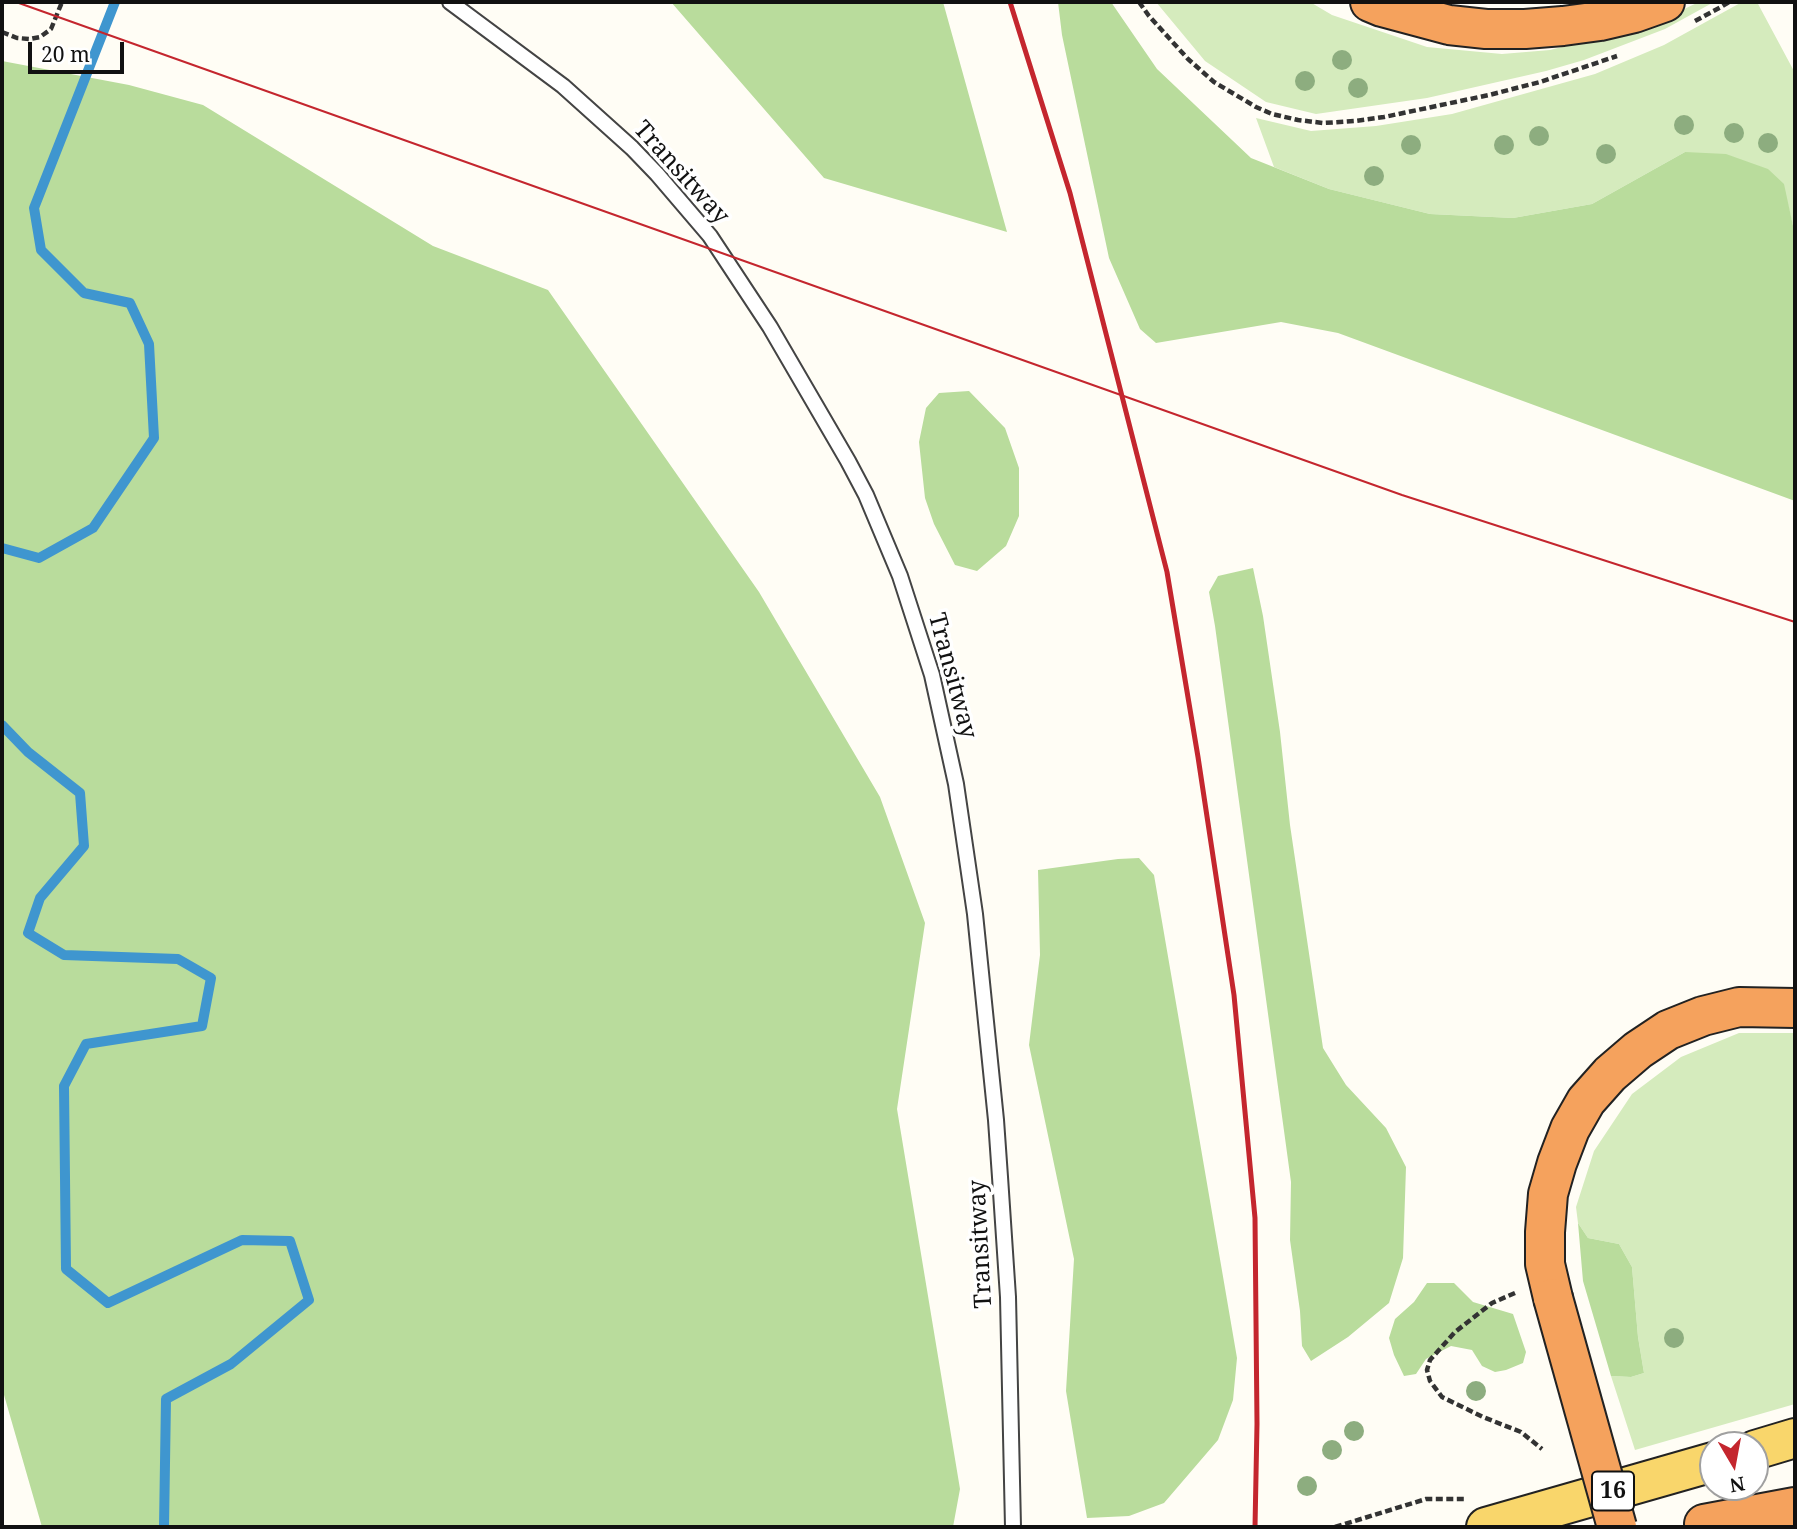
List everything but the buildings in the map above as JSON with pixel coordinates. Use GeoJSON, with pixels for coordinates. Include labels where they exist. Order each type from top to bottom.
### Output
{"type":"FeatureCollection","features":[{"type":"Feature","properties":{"kind":"highway"},"geometry":{"type":"LineString","coordinates":[[1370,2],[1449,25],[1486,29],[1563,26],[1634,13],[1677,13]]}},
{"type":"Feature","properties":{"kind":"highway"},"geometry":{"type":"LineString","coordinates":[[1617,1527],[1539,1294],[1545,1264],[1548,1194],[1557,1163],[1570,1129],[1586,1101],[1610,1074],[1638,1050],[1668,1030],[1703,1016],[1739,1007],[1795,1008]]}},
{"type":"Feature","properties":{"kind":"highway"},"geometry":{"type":"LineString","coordinates":[[1698,1526],[1795,1507]]}},
{"type":"Feature","properties":{"kind":"main road"},"geometry":{"type":"LineString","coordinates":[[1769,1446],[1795,1438]]}},
{"type":"Feature","properties":{"kind":"main road","name":"16"},"geometry":{"type":"LineString","coordinates":[[1499,1523],[1699,1466]]}},
{"type":"Feature","properties":{"kind":"main road"},"geometry":{"type":"LineString","coordinates":[[1698,1526],[1795,1497]]}},
{"type":"Feature","properties":{"kind":"lane","name":"Transitway"},"geometry":{"type":"LineString","coordinates":[[450,2],[563,86],[622,139],[657,174],[710,236],[770,327],[848,461],[866,495],[900,576],[932,675],[956,783],[975,914],[1000,1166],[1008,1310],[1013,1525]]}},
{"type":"Feature","properties":{"kind":"path"},"geometry":{"type":"LineString","coordinates":[[2,32],[17,38],[40,37],[51,29],[62,2]]}},
{"type":"Feature","properties":{"kind":"path"},"geometry":{"type":"LineString","coordinates":[[1139,2],[1188,59],[1214,82],[1272,114],[1323,123],[1384,117],[1489,95],[1540,82],[1623,54]]}},
{"type":"Feature","properties":{"kind":"path"},"geometry":{"type":"LineString","coordinates":[[1677,13],[1721,7],[1729,2]]}},
{"type":"Feature","properties":{"kind":"path"},"geometry":{"type":"LineString","coordinates":[[1539,1294],[1492,1303],[1455,1332],[1430,1360],[1427,1370],[1430,1381],[1442,1397],[1521,1432],[1542,1449]]}},
{"type":"Feature","properties":{"kind":"path"},"geometry":{"type":"LineString","coordinates":[[1335,1527],[1426,1499],[1474,1500],[1499,1523]]}},
{"type":"Feature","properties":{"kind":"green space"},"geometry":{"type":"Polygon","coordinates":[[[671,2],[943,2],[1007,232],[824,178],[671,2]]]}},
{"type":"Feature","properties":{"kind":"green space"},"geometry":{"type":"Polygon","coordinates":[[[1058,2],[1111,2],[1157,69],[1251,158],[1329,189],[1430,214],[1513,218],[1592,204],[1685,152],[1726,154],[1768,169],[1784,184],[1795,235],[1795,501],[1338,333],[1281,322],[1156,343],[1140,329],[1109,258],[1062,35],[1058,2]]]}},
{"type":"Feature","properties":{"kind":"green space"},"geometry":{"type":"Polygon","coordinates":[[[1156,2],[1310,2],[1332,15],[1427,47],[1502,54],[1550,50],[1665,18],[1699,2],[1714,2],[1665,29],[1584,60],[1546,71],[1427,98],[1316,114],[1266,102],[1205,61],[1156,2]]]}},
{"type":"Feature","properties":{"kind":"green space"},"geometry":{"type":"Polygon","coordinates":[[[1742,2],[1757,2],[1795,73],[1795,235],[1783,184],[1685,152],[1592,204],[1513,218],[1430,214],[1329,189],[1274,167],[1256,118],[1311,131],[1376,126],[1452,114],[1595,74],[1664,45],[1742,2]]]}},
{"type":"Feature","properties":{"kind":"green space"},"geometry":{"type":"Polygon","coordinates":[[[2,61],[129,85],[203,105],[433,246],[548,290],[759,592],[880,797],[925,923],[897,1109],[960,1489],[953,1527],[42,1527],[2,1388],[2,61]]]}},
{"type":"Feature","properties":{"kind":"green space"},"geometry":{"type":"Polygon","coordinates":[[[969,391],[1005,428],[1019,468],[1019,516],[1006,546],[977,571],[955,565],[934,524],[925,498],[919,442],[926,408],[939,393],[969,391]]]}},
{"type":"Feature","properties":{"kind":"green space"},"geometry":{"type":"Polygon","coordinates":[[[1253,568],[1280,732],[1290,825],[1323,1048],[1346,1085],[1386,1128],[1406,1167],[1403,1258],[1389,1303],[1348,1337],[1311,1361],[1302,1346],[1290,1240],[1291,1182],[1209,592],[1218,576],[1253,568]]]}},
{"type":"Feature","properties":{"kind":"green space"},"geometry":{"type":"Polygon","coordinates":[[[1139,858],[1154,875],[1237,1358],[1233,1400],[1218,1440],[1164,1503],[1129,1516],[1087,1518],[1066,1391],[1074,1259],[1029,1045],[1040,955],[1038,870],[1139,858]]]}},
{"type":"Feature","properties":{"kind":"green space"},"geometry":{"type":"Polygon","coordinates":[[[1739,1033],[1795,1033],[1795,1404],[1635,1450],[1611,1376],[1631,1377],[1644,1373],[1632,1267],[1619,1244],[1588,1238],[1578,1223],[1576,1207],[1594,1151],[1632,1094],[1681,1057],[1739,1033]]]}},
{"type":"Feature","properties":{"kind":"green space"},"geometry":{"type":"Polygon","coordinates":[[[1578,1223],[1588,1238],[1619,1244],[1632,1267],[1644,1373],[1631,1377],[1611,1376],[1583,1281],[1578,1223]]]}},
{"type":"Feature","properties":{"kind":"green space"},"geometry":{"type":"Polygon","coordinates":[[[1427,1283],[1454,1283],[1473,1302],[1513,1314],[1526,1352],[1523,1363],[1495,1372],[1482,1366],[1472,1350],[1451,1346],[1426,1359],[1416,1374],[1404,1376],[1389,1338],[1395,1319],[1414,1302],[1427,1283]]]}},
{"type":"Feature","properties":{"kind":"waterway"},"geometry":{"type":"LineString","coordinates":[[2,548],[39,558],[93,528],[154,438],[149,344],[130,303],[84,293],[41,250],[34,208],[115,2]]}},
{"type":"Feature","properties":{"kind":"waterway"},"geometry":{"type":"LineString","coordinates":[[2,725],[28,752],[80,793],[84,846],[40,898],[28,933],[64,955],[178,959],[211,978],[202,1026],[86,1044],[64,1086],[66,1269],[108,1303],[242,1240],[290,1241],[309,1300],[231,1364],[166,1399],[164,1527]]}},
{"type":"Feature","properties":{"kind":"tram line"},"geometry":{"type":"LineString","coordinates":[[16,2],[1402,495],[1795,622]]}},
{"type":"Feature","properties":{"kind":"railway"},"geometry":{"type":"LineString","coordinates":[[1010,2],[1070,193],[1167,572],[1198,757],[1234,995],[1255,1218],[1255,1527]]}}]}
